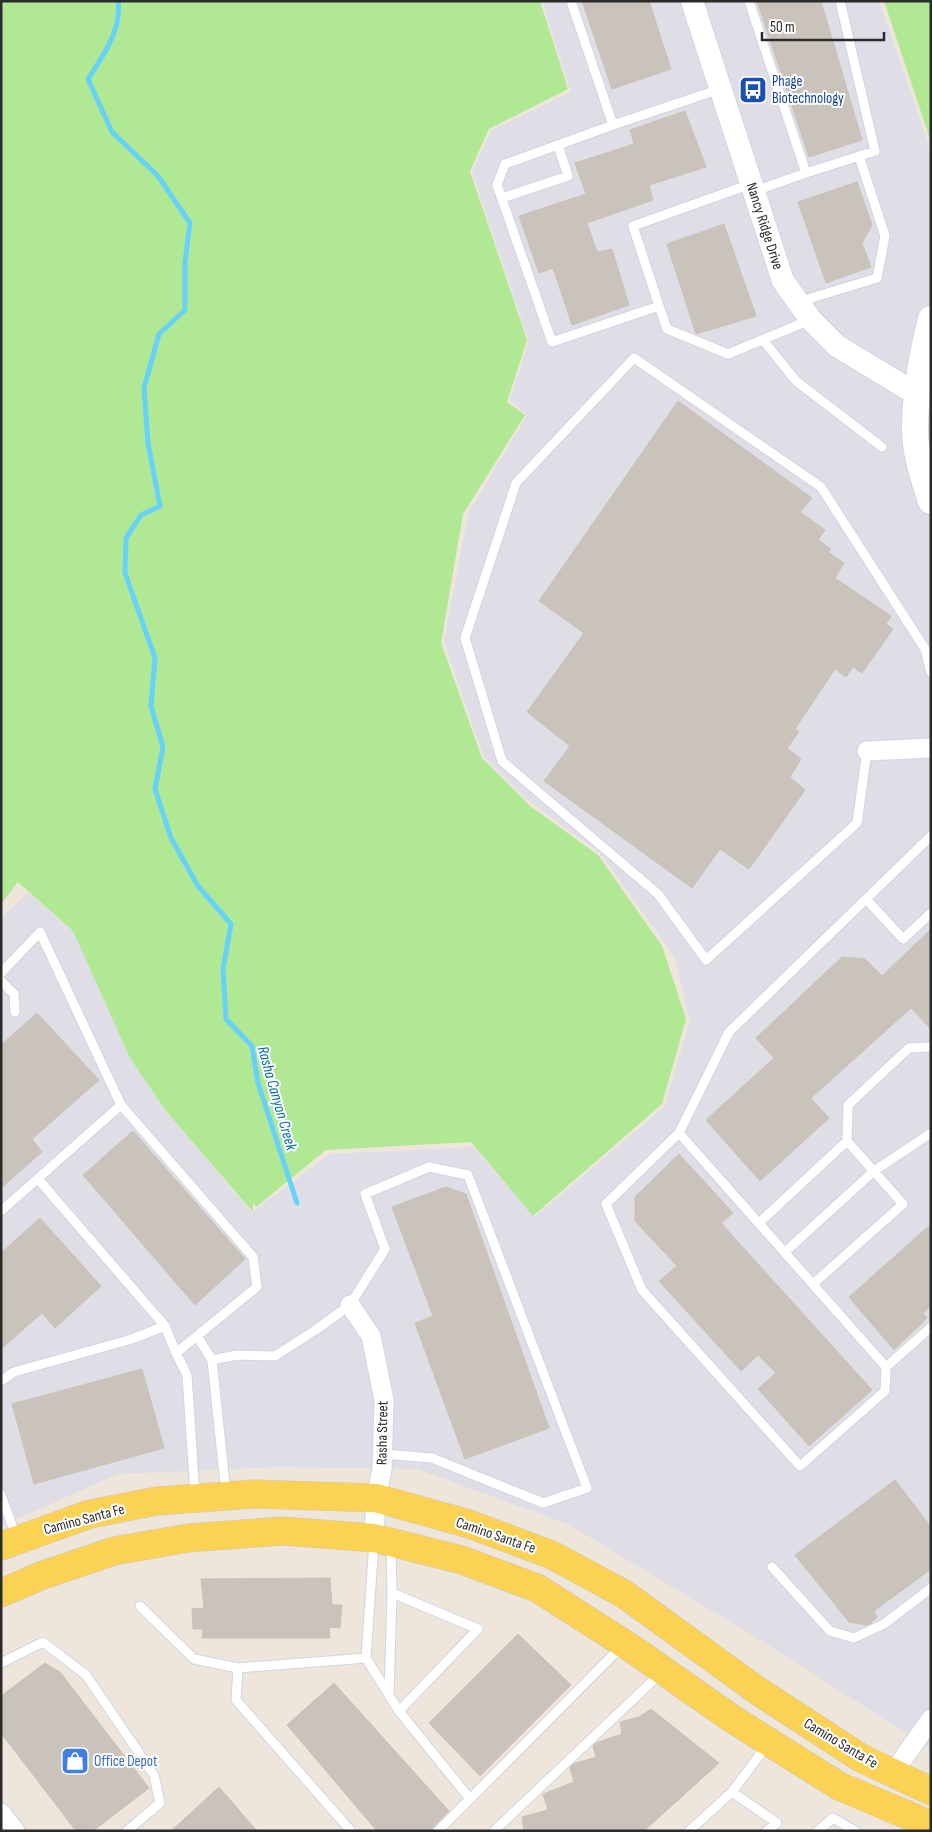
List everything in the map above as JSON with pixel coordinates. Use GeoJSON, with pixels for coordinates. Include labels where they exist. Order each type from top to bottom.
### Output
{"type":"FeatureCollection","features":[{"type":"Feature","properties":{"kind":"main road"},"geometry":{"type":"LineString","coordinates":[[931,319],[923,350],[915,431],[921,470],[931,501]]}},
{"type":"Feature","properties":{"kind":"main road","name":"Camino Santa Fe"},"geometry":{"type":"LineString","coordinates":[[9,1542],[90,1514],[157,1501],[255,1494],[376,1498],[469,1524],[552,1555],[624,1594],[758,1691],[860,1758],[931,1792]]}},
{"type":"Feature","properties":{"kind":"main road"},"geometry":{"type":"LineString","coordinates":[[1,1593],[43,1575],[114,1551],[188,1538],[283,1532],[382,1540],[462,1560],[537,1588],[769,1742],[839,1786],[931,1825]]}},
{"type":"Feature","properties":{"kind":"street","name":"Nancy Ridge Drive"},"geometry":{"type":"LineString","coordinates":[[692,1],[783,281],[811,320],[837,346],[918,395]]}},
{"type":"Feature","properties":{"kind":"street"},"geometry":{"type":"LineString","coordinates":[[867,751],[931,749]]}},
{"type":"Feature","properties":{"kind":"street","name":"Rasha Street"},"geometry":{"type":"LineString","coordinates":[[350,1305],[371,1336],[384,1400],[383,1454],[376,1498],[382,1540]]}},
{"type":"Feature","properties":{"kind":"street"},"geometry":{"type":"LineString","coordinates":[[893,1773],[931,1719]]}},
{"type":"Feature","properties":{"kind":"lane"},"geometry":{"type":"LineString","coordinates":[[571,1],[613,126]]}},
{"type":"Feature","properties":{"kind":"lane"},"geometry":{"type":"LineString","coordinates":[[749,1],[806,173]]}},
{"type":"Feature","properties":{"kind":"lane"},"geometry":{"type":"LineString","coordinates":[[811,320],[728,354],[667,329],[632,226],[875,151],[840,1]]}},
{"type":"Feature","properties":{"kind":"lane"},"geometry":{"type":"LineString","coordinates":[[658,306],[552,342],[497,185],[505,164],[720,89]]}},
{"type":"Feature","properties":{"kind":"lane"},"geometry":{"type":"LineString","coordinates":[[502,198],[568,176],[558,145]]}},
{"type":"Feature","properties":{"kind":"lane"},"geometry":{"type":"LineString","coordinates":[[798,302],[877,278],[885,236],[859,156]]}},
{"type":"Feature","properties":{"kind":"lane"},"geometry":{"type":"LineString","coordinates":[[762,340],[796,381],[882,447]]}},
{"type":"Feature","properties":{"kind":"lane"},"geometry":{"type":"LineString","coordinates":[[867,751],[856,823],[706,960],[658,894],[502,761],[465,638],[516,483],[634,358],[821,487],[925,649],[931,672]]}},
{"type":"Feature","properties":{"kind":"lane"},"geometry":{"type":"LineString","coordinates":[[679,1133],[886,1367],[886,1391],[800,1466],[642,1290],[606,1204],[679,1133],[729,1032],[931,836]]}},
{"type":"Feature","properties":{"kind":"lane"},"geometry":{"type":"LineString","coordinates":[[866,899],[903,939],[931,913]]}},
{"type":"Feature","properties":{"kind":"lane"},"geometry":{"type":"LineString","coordinates":[[1,973],[40,932],[121,1105],[253,1257],[257,1287],[176,1353]]}},
{"type":"Feature","properties":{"kind":"lane"},"geometry":{"type":"LineString","coordinates":[[1,981],[14,994],[15,1012]]}},
{"type":"Feature","properties":{"kind":"lane"},"geometry":{"type":"LineString","coordinates":[[813,1284],[903,1204],[847,1141],[848,1105],[909,1048],[931,1047]]}},
{"type":"Feature","properties":{"kind":"lane"},"geometry":{"type":"LineString","coordinates":[[1,1211],[121,1105]]}},
{"type":"Feature","properties":{"kind":"lane"},"geometry":{"type":"LineString","coordinates":[[785,1252],[874,1171],[931,1132]]}},
{"type":"Feature","properties":{"kind":"lane"},"geometry":{"type":"LineString","coordinates":[[759,1223],[847,1141]]}},
{"type":"Feature","properties":{"kind":"lane"},"geometry":{"type":"LineString","coordinates":[[212,1360],[237,1355],[275,1356],[350,1305],[385,1249],[365,1194],[429,1167],[468,1175],[587,1488],[543,1503],[432,1458],[383,1454]]}},
{"type":"Feature","properties":{"kind":"lane"},"geometry":{"type":"LineString","coordinates":[[38,1179],[165,1326],[186,1375],[195,1498]]}},
{"type":"Feature","properties":{"kind":"lane"},"geometry":{"type":"LineString","coordinates":[[1,1381],[14,1372],[132,1339],[165,1326]]}},
{"type":"Feature","properties":{"kind":"lane"},"geometry":{"type":"LineString","coordinates":[[886,1367],[931,1327]]}},
{"type":"Feature","properties":{"kind":"lane"},"geometry":{"type":"LineString","coordinates":[[197,1336],[212,1360],[226,1496]]}},
{"type":"Feature","properties":{"kind":"lane"},"geometry":{"type":"LineString","coordinates":[[1,1495],[9,1542]]}},
{"type":"Feature","properties":{"kind":"lane"},"geometry":{"type":"LineString","coordinates":[[382,1540],[392,1594],[390,1696]]}},
{"type":"Feature","properties":{"kind":"lane"},"geometry":{"type":"LineString","coordinates":[[382,1540],[366,1658],[399,1711],[470,1799]]}},
{"type":"Feature","properties":{"kind":"lane"},"geometry":{"type":"LineString","coordinates":[[772,1567],[830,1631],[854,1638],[884,1624],[931,1588]]}},
{"type":"Feature","properties":{"kind":"lane"},"geometry":{"type":"LineString","coordinates":[[392,1594],[478,1629],[399,1711]]}},
{"type":"Feature","properties":{"kind":"lane"},"geometry":{"type":"LineString","coordinates":[[140,1606],[194,1659],[238,1668],[366,1658]]}},
{"type":"Feature","properties":{"kind":"lane"},"geometry":{"type":"LineString","coordinates":[[1,1664],[43,1642],[86,1675],[154,1775],[160,1803],[127,1831]]}},
{"type":"Feature","properties":{"kind":"lane"},"geometry":{"type":"LineString","coordinates":[[438,1831],[624,1644]]}},
{"type":"Feature","properties":{"kind":"lane"},"geometry":{"type":"LineString","coordinates":[[238,1668],[236,1700],[351,1831]]}},
{"type":"Feature","properties":{"kind":"lane"},"geometry":{"type":"LineString","coordinates":[[494,1831],[663,1671]]}},
{"type":"Feature","properties":{"kind":"lane"},"geometry":{"type":"LineString","coordinates":[[689,1831],[732,1792],[769,1742]]}},
{"type":"Feature","properties":{"kind":"lane"},"geometry":{"type":"LineString","coordinates":[[732,1792],[777,1823],[767,1831]]}},
{"type":"Feature","properties":{"kind":"lane"},"geometry":{"type":"LineString","coordinates":[[818,1831],[833,1818],[855,1831]]}},
{"type":"Feature","properties":{"kind":"shaded area"},"geometry":{"type":"Polygon","coordinates":[[[542,1],[879,1],[931,152],[931,1749],[749,1633],[568,1524],[417,1469],[277,1467],[118,1474],[1,1526],[1,919],[28,892],[73,931],[130,1058],[166,1111],[252,1212],[330,1154],[473,1147],[535,1217],[664,1107],[690,1021],[675,957],[599,852],[525,798],[484,757],[444,642],[468,514],[527,415],[510,400],[529,341],[472,171],[492,130],[571,92],[542,1]]]}},
{"type":"Feature","properties":{"kind":"green space"},"geometry":{"type":"Polygon","coordinates":[[[1,1],[540,1],[568,89],[489,129],[470,171],[527,340],[507,402],[525,415],[463,514],[441,643],[482,758],[530,806],[598,855],[662,946],[686,1019],[662,1104],[533,1216],[471,1142],[326,1150],[256,1207],[253,1203],[253,1212],[166,1111],[130,1058],[73,931],[18,882],[1,904],[1,1]]]}},
{"type":"Feature","properties":{"kind":"green space"},"geometry":{"type":"Polygon","coordinates":[[[884,1],[931,1],[931,142],[884,1]]]}},
{"type":"Feature","properties":{"kind":"building"},"geometry":{"type":"Polygon","coordinates":[[[582,1],[649,1],[671,69],[612,89],[582,1]]]}},
{"type":"Feature","properties":{"kind":"building"},"geometry":{"type":"Polygon","coordinates":[[[757,1],[821,1],[862,140],[809,157],[757,1]]]}},
{"type":"Feature","properties":{"kind":"building"},"geometry":{"type":"Polygon","coordinates":[[[685,111],[706,167],[649,185],[653,200],[587,223],[597,252],[612,249],[629,305],[572,325],[553,268],[539,273],[519,216],[586,194],[575,163],[634,144],[630,130],[685,111]]]}},
{"type":"Feature","properties":{"kind":"building"},"geometry":{"type":"Polygon","coordinates":[[[857,182],[872,225],[862,243],[871,267],[826,283],[798,202],[857,182]]]}},
{"type":"Feature","properties":{"kind":"building"},"geometry":{"type":"Polygon","coordinates":[[[724,224],[756,316],[696,334],[667,244],[724,224]]]}},
{"type":"Feature","properties":{"kind":"building"},"geometry":{"type":"Polygon","coordinates":[[[678,401],[812,498],[800,512],[825,530],[818,540],[831,549],[828,552],[844,563],[835,578],[891,616],[886,624],[893,629],[862,673],[853,667],[846,677],[835,669],[795,729],[799,732],[787,748],[801,759],[790,777],[805,790],[749,869],[720,849],[692,888],[544,781],[570,746],[527,712],[584,633],[539,601],[678,401]]]}},
{"type":"Feature","properties":{"kind":"building"},"geometry":{"type":"Polygon","coordinates":[[[931,929],[931,1029],[911,1008],[811,1098],[829,1118],[760,1181],[706,1120],[774,1058],[756,1038],[842,957],[865,959],[882,976],[931,929]]]}},
{"type":"Feature","properties":{"kind":"building"},"geometry":{"type":"Polygon","coordinates":[[[37,1013],[99,1080],[32,1139],[42,1152],[1,1188],[1,1045],[37,1013]]]}},
{"type":"Feature","properties":{"kind":"building"},"geometry":{"type":"Polygon","coordinates":[[[133,1131],[245,1259],[195,1305],[83,1175],[133,1131]]]}},
{"type":"Feature","properties":{"kind":"building"},"geometry":{"type":"Polygon","coordinates":[[[679,1154],[733,1213],[721,1223],[872,1390],[809,1446],[758,1389],[776,1373],[758,1355],[741,1371],[659,1281],[677,1266],[635,1221],[635,1197],[679,1154]]]}},
{"type":"Feature","properties":{"kind":"building"},"geometry":{"type":"Polygon","coordinates":[[[446,1187],[466,1194],[549,1428],[465,1459],[415,1323],[433,1316],[392,1207],[446,1187]]]}},
{"type":"Feature","properties":{"kind":"building"},"geometry":{"type":"Polygon","coordinates":[[[40,1218],[101,1286],[55,1328],[42,1313],[1,1349],[1,1253],[40,1218]]]}},
{"type":"Feature","properties":{"kind":"building"},"geometry":{"type":"Polygon","coordinates":[[[931,1224],[931,1306],[923,1313],[927,1318],[894,1350],[849,1297],[931,1224]]]}},
{"type":"Feature","properties":{"kind":"building"},"geometry":{"type":"Polygon","coordinates":[[[142,1369],[164,1448],[34,1484],[12,1404],[142,1369]]]}},
{"type":"Feature","properties":{"kind":"building"},"geometry":{"type":"Polygon","coordinates":[[[895,1480],[931,1527],[931,1569],[874,1611],[877,1617],[870,1624],[849,1622],[795,1555],[895,1480]]]}},
{"type":"Feature","properties":{"kind":"building"},"geometry":{"type":"Polygon","coordinates":[[[330,1578],[332,1605],[342,1605],[340,1628],[329,1627],[330,1638],[202,1638],[203,1629],[193,1629],[192,1609],[204,1608],[201,1579],[330,1578]]]}},
{"type":"Feature","properties":{"kind":"building"},"geometry":{"type":"Polygon","coordinates":[[[518,1634],[571,1685],[480,1776],[429,1723],[518,1634]]]}},
{"type":"Feature","properties":{"kind":"building","name":"Office Depot"},"geometry":{"type":"Polygon","coordinates":[[[45,1663],[60,1672],[149,1788],[93,1831],[76,1831],[1,1733],[1,1696],[45,1663]]]}},
{"type":"Feature","properties":{"kind":"building"},"geometry":{"type":"Polygon","coordinates":[[[334,1683],[449,1811],[430,1831],[377,1831],[287,1725],[334,1683]]]}},
{"type":"Feature","properties":{"kind":"building"},"geometry":{"type":"Polygon","coordinates":[[[651,1709],[719,1763],[644,1831],[524,1831],[522,1817],[548,1810],[543,1794],[574,1782],[570,1768],[573,1764],[596,1757],[593,1746],[596,1743],[622,1734],[620,1722],[639,1717],[651,1709]]]}},
{"type":"Feature","properties":{"kind":"building"},"geometry":{"type":"Polygon","coordinates":[[[219,1787],[257,1831],[171,1831],[219,1787]]]}},
{"type":"Feature","properties":{"kind":"waterway","name":"Rasha Canyon Creek"},"geometry":{"type":"LineString","coordinates":[[118,1],[117,22],[114,32],[105,52],[88,79],[112,132],[158,176],[190,223],[185,262],[185,310],[159,334],[144,388],[148,443],[160,506],[141,515],[126,538],[125,573],[155,658],[151,706],[163,747],[155,789],[171,838],[198,886],[231,924],[223,969],[226,1019],[252,1046],[258,1083],[297,1203]]}},
{"type":"Feature","properties":{"kind":"place","name":"Phage Biotechnology"},"geometry":{"type":"Point","coordinates":[753,90]}},
{"type":"Feature","properties":{"kind":"place","name":"Office Depot"},"geometry":{"type":"Point","coordinates":[75,1761]}}]}
